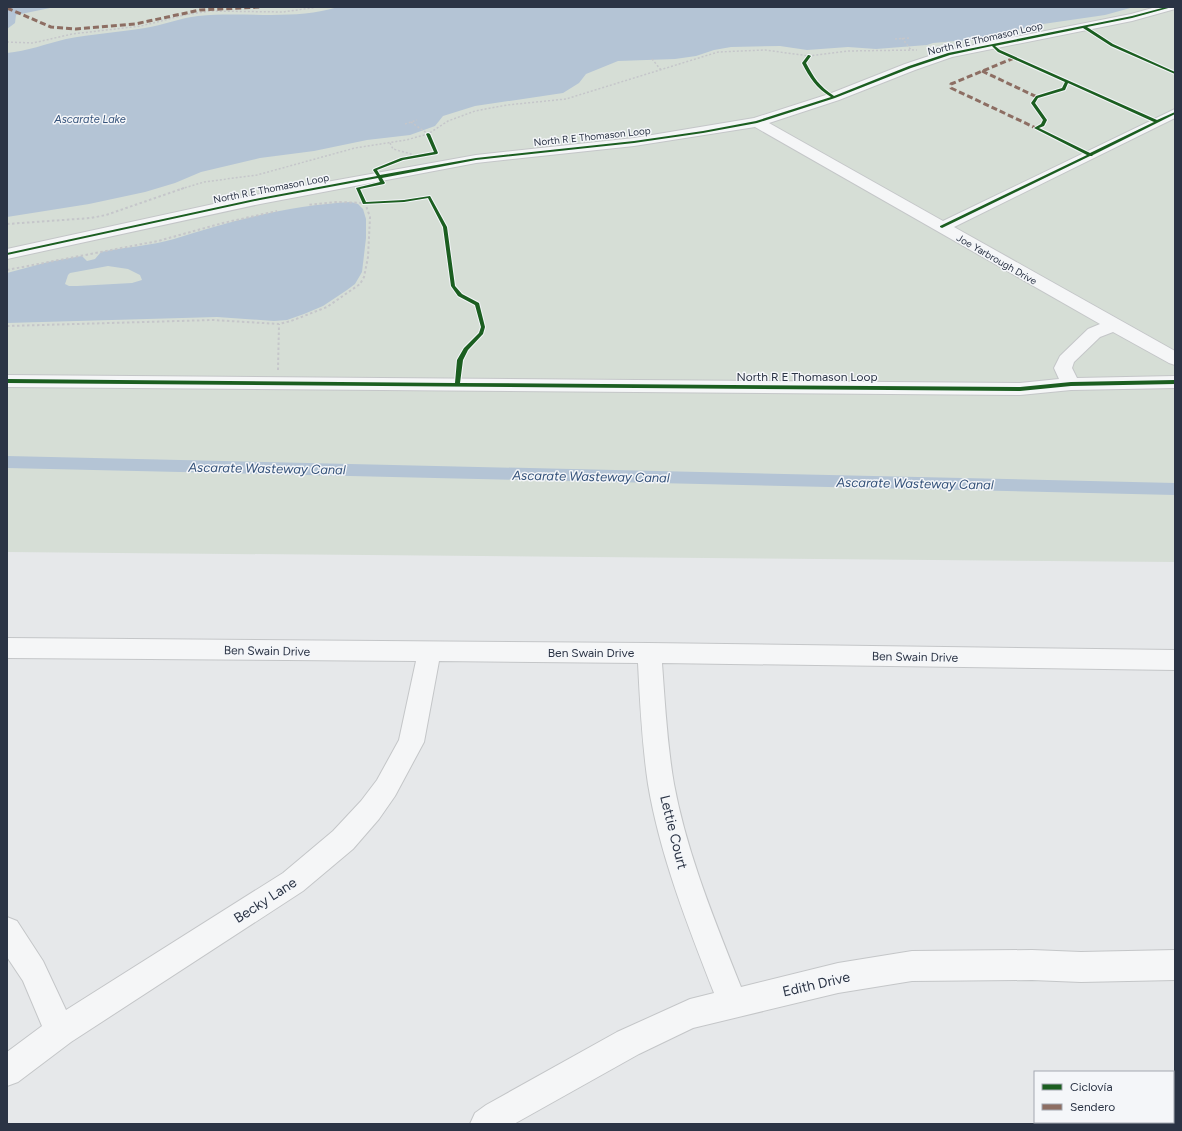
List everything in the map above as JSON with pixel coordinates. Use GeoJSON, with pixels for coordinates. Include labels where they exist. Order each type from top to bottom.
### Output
{"type":"FeatureCollection","features":[{"type":"Feature","properties":{"kind":"street","name":"North R E Thomason Loop"},"geometry":{"type":"LineString","coordinates":[[7,254],[260,199],[476,158],[634,142],[703,132],[757,122],[834,97],[910,67],[949,54],[1132,17],[1170,7]]}},
{"type":"Feature","properties":{"kind":"street"},"geometry":{"type":"LineString","coordinates":[[942,227],[1175,114]]}},
{"type":"Feature","properties":{"kind":"street","name":"Joe Yarbrough Drive"},"geometry":{"type":"LineString","coordinates":[[757,122],[1175,359]]}},
{"type":"Feature","properties":{"kind":"street"},"geometry":{"type":"LineString","coordinates":[[1071,384],[1062,368],[1066,360],[1094,333],[1114,325]]}},
{"type":"Feature","properties":{"kind":"street","name":"North R E Thomason Loop"},"geometry":{"type":"LineString","coordinates":[[7,382],[1020,389],[1071,384],[1175,382]]}},
{"type":"Feature","properties":{"kind":"street","name":"Ben Swain Drive"},"geometry":{"type":"LineString","coordinates":[[7,648],[428,653],[649,653],[1175,660]]}},
{"type":"Feature","properties":{"kind":"street","name":"Becky Lane"},"geometry":{"type":"LineString","coordinates":[[7,1071],[60,1031],[293,882],[343,840],[370,810],[386,788],[411,742],[428,653]]}},
{"type":"Feature","properties":{"kind":"street","name":"Lettie Court"},"geometry":{"type":"LineString","coordinates":[[649,653],[655,744],[665,802],[685,874],[733,1004]]}},
{"type":"Feature","properties":{"kind":"street"},"geometry":{"type":"LineString","coordinates":[[7,931],[33,971],[60,1031]]}},
{"type":"Feature","properties":{"kind":"street","name":"Edith Drive"},"geometry":{"type":"LineString","coordinates":[[486,1124],[628,1043],[690,1014],[838,978],[912,966],[1032,965],[1081,967],[1175,965]]}},
{"type":"Feature","properties":{"kind":"path"},"geometry":{"type":"LineString","coordinates":[[7,42],[33,43],[72,34],[142,26],[205,12],[223,10],[283,12],[318,7]]}},
{"type":"Feature","properties":{"kind":"path"},"geometry":{"type":"LineString","coordinates":[[902,38],[912,50]]}},
{"type":"Feature","properties":{"kind":"path"},"geometry":{"type":"LineString","coordinates":[[896,39],[910,38]]}},
{"type":"Feature","properties":{"kind":"path"},"geometry":{"type":"LineString","coordinates":[[7,224],[90,218],[106,215],[135,206],[169,192],[204,182],[257,175],[347,150],[406,140],[428,134],[448,121],[475,111],[566,99],[727,51],[771,50],[809,56],[848,51],[918,49]]}},
{"type":"Feature","properties":{"kind":"path"},"geometry":{"type":"LineString","coordinates":[[809,56],[804,63],[813,82],[821,90],[834,97]]}},
{"type":"Feature","properties":{"kind":"path"},"geometry":{"type":"LineString","coordinates":[[652,59],[661,70]]}},
{"type":"Feature","properties":{"kind":"path"},"geometry":{"type":"LineString","coordinates":[[405,124],[417,120]]}},
{"type":"Feature","properties":{"kind":"path"},"geometry":{"type":"LineString","coordinates":[[411,122],[428,134]]}},
{"type":"Feature","properties":{"kind":"path"},"geometry":{"type":"LineString","coordinates":[[390,143],[393,149],[411,154],[414,157]]}},
{"type":"Feature","properties":{"kind":"path"},"geometry":{"type":"LineString","coordinates":[[429,196],[445,227],[453,286],[460,295],[477,304],[483,327],[481,333],[466,349],[460,360],[457,385]]}},
{"type":"Feature","properties":{"kind":"path"},"geometry":{"type":"LineString","coordinates":[[7,326],[221,320],[279,324],[297,319],[327,307],[360,284],[368,257],[370,217],[365,203],[337,202],[307,206]]}},
{"type":"Feature","properties":{"kind":"path"},"geometry":{"type":"LineString","coordinates":[[7,270],[158,241],[223,223],[284,210]]}},
{"type":"Feature","properties":{"kind":"path"},"geometry":{"type":"LineString","coordinates":[[274,384],[279,365],[279,324]]}},
{"type":"Feature","properties":{"kind":"shaded area"},"geometry":{"type":"Polygon","coordinates":[[[7,7],[1175,7],[1175,562],[7,552],[7,7]]]}},
{"type":"Feature","properties":{"kind":"water"},"geometry":{"type":"Polygon","coordinates":[[[7,7],[55,7],[16,15],[15,23],[7,29],[7,7]]]}},
{"type":"Feature","properties":{"kind":"water","name":"Ascarate Lake"},"geometry":{"type":"Polygon","coordinates":[[[338,7],[1134,7],[1105,15],[1043,24],[979,39],[933,43],[927,45],[876,49],[848,47],[807,50],[780,46],[731,47],[714,50],[696,56],[675,59],[618,61],[586,74],[579,83],[563,93],[475,106],[443,116],[435,126],[410,135],[367,140],[314,151],[260,158],[201,172],[175,183],[145,192],[89,204],[7,217],[7,53],[66,39],[145,28],[198,16],[303,14],[338,7]]]}},
{"type":"Feature","properties":{"kind":"water"},"geometry":{"type":"Polygon","coordinates":[[[351,202],[358,204],[363,209],[366,219],[366,238],[362,272],[355,284],[347,290],[323,306],[304,314],[287,320],[274,321],[217,317],[7,323],[7,273],[48,262],[82,256],[87,261],[95,259],[101,252],[165,241],[217,226],[284,210],[351,202]],[[108,266],[70,273],[65,284],[69,286],[77,286],[132,283],[142,280],[140,275],[128,269],[108,266]]]}},
{"type":"Feature","properties":{"kind":"waterway","name":"Ascarate Wasteway Canal"},"geometry":{"type":"LineString","coordinates":[[7,462],[1175,489]]}},
{"type":"Feature","properties":{"kind":"marked path"},"geometry":{"type":"LineString","coordinates":[[7,8],[51,27],[76,29],[135,24],[200,10],[261,7]]}},
{"type":"Feature","properties":{"kind":"marked path"},"geometry":{"type":"LineString","coordinates":[[1014,58],[951,84],[951,88],[1038,129]]}},
{"type":"Feature","properties":{"kind":"marked path"},"geometry":{"type":"LineString","coordinates":[[982,71],[1037,97]]}},
{"type":"Feature","properties":{"kind":"cycle path"},"geometry":{"type":"LineString","coordinates":[[7,254],[260,199],[476,159],[634,142],[703,132],[757,122],[834,97],[910,67],[949,54],[1132,17],[1170,7]]}},
{"type":"Feature","properties":{"kind":"cycle path"},"geometry":{"type":"LineString","coordinates":[[1084,27],[1112,45],[1175,73]]}},
{"type":"Feature","properties":{"kind":"cycle path"},"geometry":{"type":"LineString","coordinates":[[992,45],[999,51],[1158,122]]}},
{"type":"Feature","properties":{"kind":"cycle path"},"geometry":{"type":"LineString","coordinates":[[809,56],[804,63],[813,79],[823,90],[834,97]]}},
{"type":"Feature","properties":{"kind":"cycle path"},"geometry":{"type":"LineString","coordinates":[[1036,128],[1043,125],[1045,120],[1033,103],[1037,97],[1064,89],[1067,82]]}},
{"type":"Feature","properties":{"kind":"cycle path"},"geometry":{"type":"LineString","coordinates":[[942,227],[1175,113]]}},
{"type":"Feature","properties":{"kind":"cycle path"},"geometry":{"type":"LineString","coordinates":[[1036,128],[1091,155]]}},
{"type":"Feature","properties":{"kind":"cycle path"},"geometry":{"type":"LineString","coordinates":[[428,134],[436,153],[402,159],[375,170],[383,183],[358,188],[365,203],[404,201],[429,197],[445,227],[453,286],[460,295],[477,304],[483,327],[481,333],[466,349],[460,360],[457,385]]}},
{"type":"Feature","properties":{"kind":"cycle path"},"geometry":{"type":"LineString","coordinates":[[7,381],[1020,389],[1071,384],[1175,382]]}}]}
